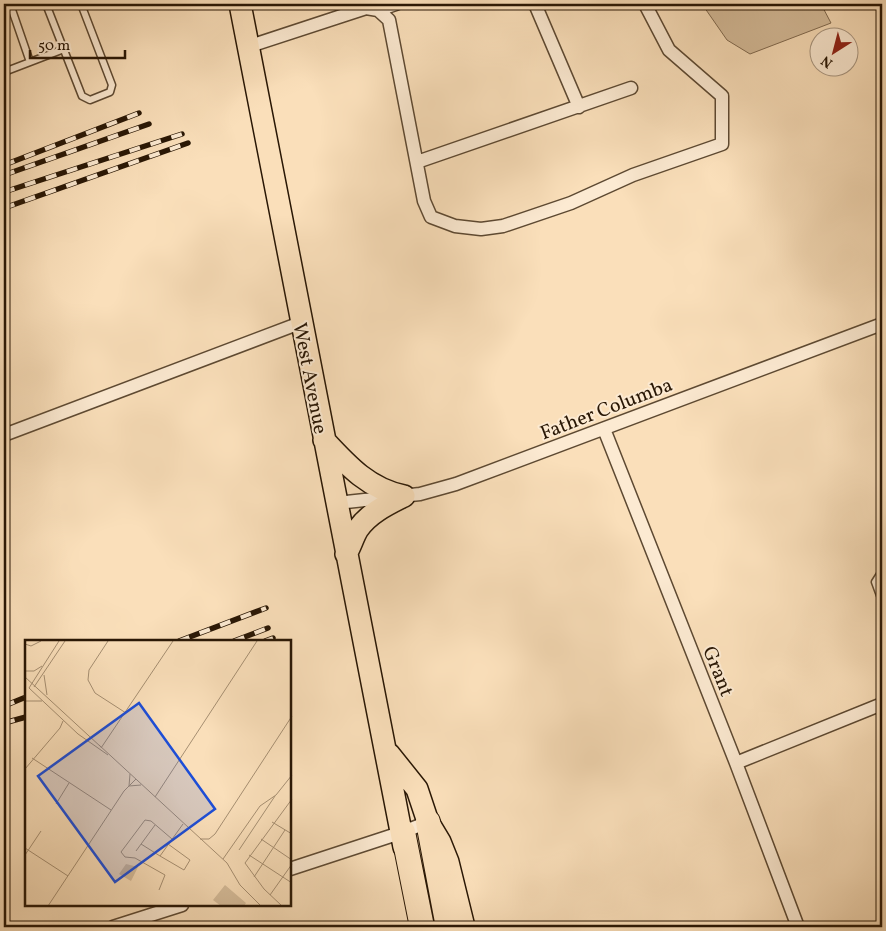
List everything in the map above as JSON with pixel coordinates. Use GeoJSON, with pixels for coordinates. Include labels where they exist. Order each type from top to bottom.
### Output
{"type":"FeatureCollection","features":[{"type":"Feature","properties":{"kind":"highway"},"geometry":{"type":"LineString","coordinates":[[428,822],[448,927]]}},
{"type":"Feature","properties":{"kind":"highway"},"geometry":{"type":"LineString","coordinates":[[403,832],[422,927]]}},
{"type":"Feature","properties":{"kind":"main road","name":"West Avenue"},"geometry":{"type":"LineString","coordinates":[[240,4],[300,323],[403,832],[411,927]]}},
{"type":"Feature","properties":{"kind":"main road"},"geometry":{"type":"LineString","coordinates":[[324,440],[365,480],[379,489],[404,496]]}},
{"type":"Feature","properties":{"kind":"main road"},"geometry":{"type":"LineString","coordinates":[[346,554],[363,523],[386,505],[404,496]]}},
{"type":"Feature","properties":{"kind":"main road","name":"West Avenue"},"geometry":{"type":"LineString","coordinates":[[387,752],[417,789],[428,822],[440,842],[448,862],[464,927]]}},
{"type":"Feature","properties":{"kind":"street"},"geometry":{"type":"LineString","coordinates":[[247,47],[366,8],[378,10],[396,4]]}},
{"type":"Feature","properties":{"kind":"street"},"geometry":{"type":"LineString","coordinates":[[535,4],[579,107]]}},
{"type":"Feature","properties":{"kind":"street"},"geometry":{"type":"LineString","coordinates":[[378,10],[388,20],[424,201],[431,217],[455,226],[481,229],[503,226],[571,203],[633,175],[722,144],[722,96],[669,50],[645,4]]}},
{"type":"Feature","properties":{"kind":"street"},"geometry":{"type":"LineString","coordinates":[[416,162],[631,88]]}},
{"type":"Feature","properties":{"kind":"street"},"geometry":{"type":"LineString","coordinates":[[4,436],[300,323]]}},
{"type":"Feature","properties":{"kind":"street","name":"Father Columba"},"geometry":{"type":"LineString","coordinates":[[337,503],[436,491],[882,324]]}},
{"type":"Feature","properties":{"kind":"street","name":"Grant"},"geometry":{"type":"LineString","coordinates":[[604,429],[736,763],[798,927]]}},
{"type":"Feature","properties":{"kind":"street"},"geometry":{"type":"LineString","coordinates":[[736,763],[882,704]]}},
{"type":"Feature","properties":{"kind":"street"},"geometry":{"type":"LineString","coordinates":[[291,869],[428,822]]}},
{"type":"Feature","properties":{"kind":"street"},"geometry":{"type":"LineString","coordinates":[[115,927],[179,906]]}},
{"type":"Feature","properties":{"kind":"lane"},"geometry":{"type":"LineString","coordinates":[[10,4],[30,62]]}},
{"type":"Feature","properties":{"kind":"lane"},"geometry":{"type":"LineString","coordinates":[[46,4],[82,96],[90,100],[110,92],[112,85],[81,4]]}},
{"type":"Feature","properties":{"kind":"lane"},"geometry":{"type":"LineString","coordinates":[[4,72],[64,49]]}},
{"type":"Feature","properties":{"kind":"lane"},"geometry":{"type":"LineString","coordinates":[[882,572],[875,582],[882,600]]}},
{"type":"Feature","properties":{"kind":"shaded area"},"geometry":{"type":"Polygon","coordinates":[[[702,4],[821,4],[831,23],[818,28],[808,28],[808,32],[750,54],[727,40],[702,4]]]}},
{"type":"Feature","properties":{"kind":"railway"},"geometry":{"type":"LineString","coordinates":[[4,165],[139,113]]}},
{"type":"Feature","properties":{"kind":"railway"},"geometry":{"type":"LineString","coordinates":[[4,175],[149,124]]}},
{"type":"Feature","properties":{"kind":"railway"},"geometry":{"type":"LineString","coordinates":[[4,192],[182,134]]}},
{"type":"Feature","properties":{"kind":"railway"},"geometry":{"type":"LineString","coordinates":[[4,208],[188,143]]}},
{"type":"Feature","properties":{"kind":"railway"},"geometry":{"type":"LineString","coordinates":[[182,640],[266,608]]}},
{"type":"Feature","properties":{"kind":"railway"},"geometry":{"type":"LineString","coordinates":[[237,640],[268,628]]}},
{"type":"Feature","properties":{"kind":"railway"},"geometry":{"type":"LineString","coordinates":[[268,640],[273,638]]}},
{"type":"Feature","properties":{"kind":"railway"},"geometry":{"type":"LineString","coordinates":[[4,706],[25,697]]}},
{"type":"Feature","properties":{"kind":"railway"},"geometry":{"type":"LineString","coordinates":[[4,723],[25,717]]}}]}
